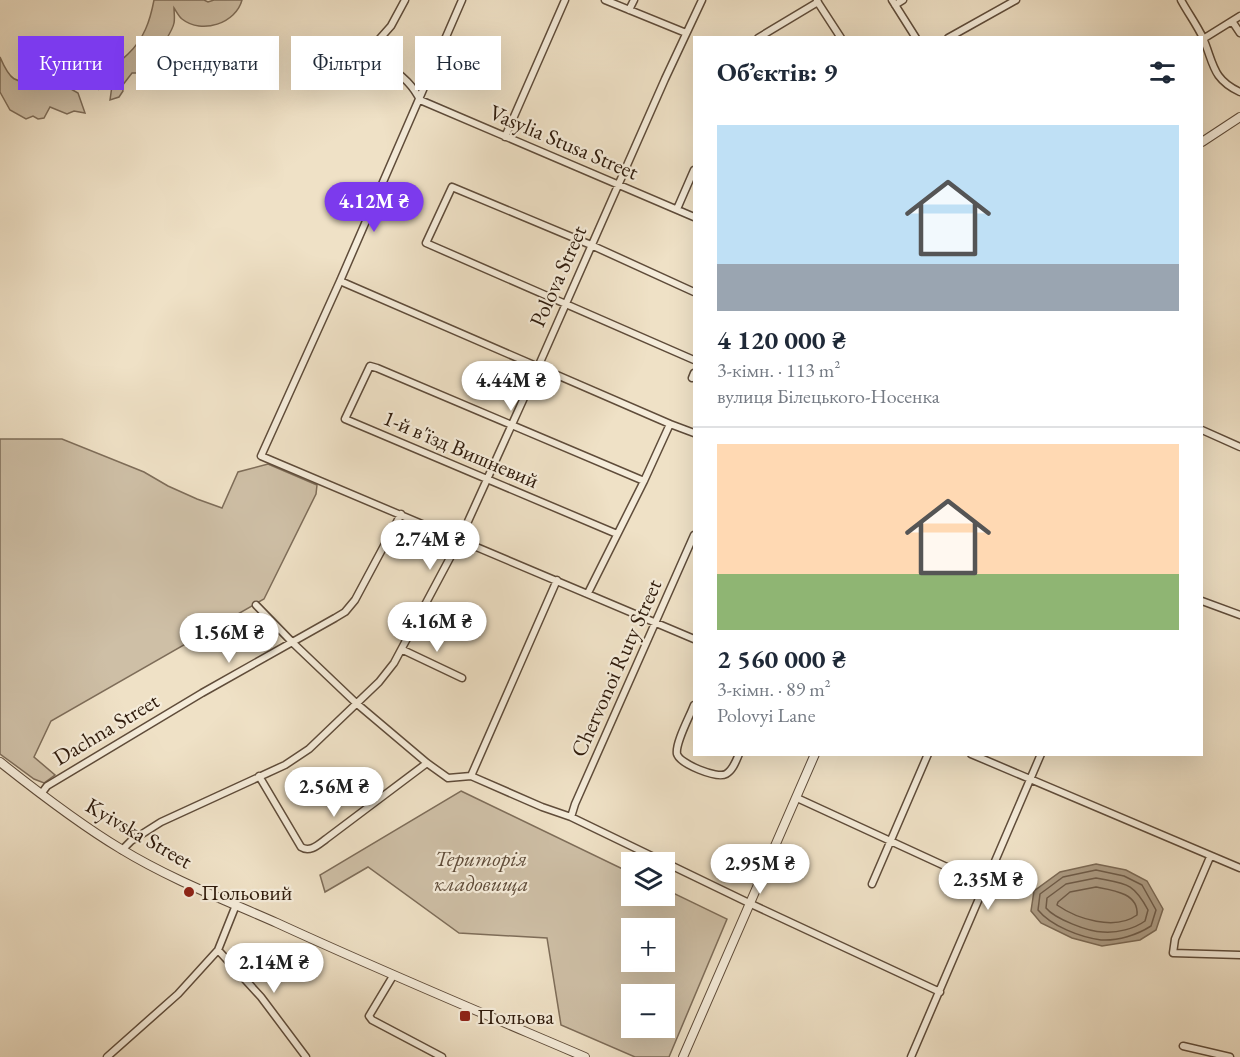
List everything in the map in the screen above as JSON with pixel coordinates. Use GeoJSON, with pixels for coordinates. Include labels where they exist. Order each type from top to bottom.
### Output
{"type":"FeatureCollection","features":[{"type":"Feature","properties":{"kind":"street"},"geometry":{"type":"LineString","coordinates":[[405,0],[391,26],[375,44],[374,52],[410,83],[420,100]]}},
{"type":"Feature","properties":{"kind":"street"},"geometry":{"type":"LineString","coordinates":[[462,0],[420,100],[261,456],[693,639]]}},
{"type":"Feature","properties":{"kind":"street"},"geometry":{"type":"LineString","coordinates":[[505,137],[565,0]]}},
{"type":"Feature","properties":{"kind":"street"},"geometry":{"type":"LineString","coordinates":[[605,0],[686,33]]}},
{"type":"Feature","properties":{"kind":"street"},"geometry":{"type":"LineString","coordinates":[[629,10],[634,0]]}},
{"type":"Feature","properties":{"kind":"street","name":"Polova Street"},"geometry":{"type":"LineString","coordinates":[[122,850],[130,841],[161,822],[285,765],[309,749],[379,682],[403,650],[460,539],[702,0]]}},
{"type":"Feature","properties":{"kind":"street"},"geometry":{"type":"LineString","coordinates":[[903,0],[894,3],[915,36]]}},
{"type":"Feature","properties":{"kind":"street"},"geometry":{"type":"LineString","coordinates":[[952,36],[1016,0]]}},
{"type":"Feature","properties":{"kind":"street"},"geometry":{"type":"LineString","coordinates":[[1181,0],[1201,36]]}},
{"type":"Feature","properties":{"kind":"street"},"geometry":{"type":"LineString","coordinates":[[761,36],[817,1],[841,36]]}},
{"type":"Feature","properties":{"kind":"street"},"geometry":{"type":"LineString","coordinates":[[1240,16],[1203,39],[1218,77],[1229,87],[1240,92]]}},
{"type":"Feature","properties":{"kind":"street"},"geometry":{"type":"LineString","coordinates":[[1232,21],[1240,33]]}},
{"type":"Feature","properties":{"kind":"street","name":"Vasylia Stusa Street"},"geometry":{"type":"LineString","coordinates":[[420,100],[693,217]]}},
{"type":"Feature","properties":{"kind":"street"},"geometry":{"type":"LineString","coordinates":[[1203,141],[1240,117]]}},
{"type":"Feature","properties":{"kind":"street"},"geometry":{"type":"LineString","coordinates":[[677,209],[693,172]]}},
{"type":"Feature","properties":{"kind":"street"},"geometry":{"type":"LineString","coordinates":[[693,292],[591,245],[452,187],[426,243],[693,360]]}},
{"type":"Feature","properties":{"kind":"street"},"geometry":{"type":"LineString","coordinates":[[340,281],[693,433]]}},
{"type":"Feature","properties":{"kind":"street","name":"1-й в'їзд Вишневий"},"geometry":{"type":"LineString","coordinates":[[511,425],[370,366],[345,418],[617,534]]}},
{"type":"Feature","properties":{"kind":"street"},"geometry":{"type":"LineString","coordinates":[[588,593],[670,423]]}},
{"type":"Feature","properties":{"kind":"street"},"geometry":{"type":"LineString","coordinates":[[511,425],[644,481]]}},
{"type":"Feature","properties":{"kind":"street"},"geometry":{"type":"LineString","coordinates":[[1203,430],[1240,447]]}},
{"type":"Feature","properties":{"kind":"street","name":"Dachna Street"},"geometry":{"type":"LineString","coordinates":[[41,794],[47,786],[201,693],[336,618],[350,607],[402,514]]}},
{"type":"Feature","properties":{"kind":"street","name":"Chervonoi Ruty Street"},"geometry":{"type":"LineString","coordinates":[[571,817],[693,537]]}},
{"type":"Feature","properties":{"kind":"street"},"geometry":{"type":"LineString","coordinates":[[471,776],[557,580]]}},
{"type":"Feature","properties":{"kind":"street"},"geometry":{"type":"LineString","coordinates":[[1203,601],[1240,615]]}},
{"type":"Feature","properties":{"kind":"street"},"geometry":{"type":"LineString","coordinates":[[256,604],[357,704],[448,778],[471,776],[571,817],[940,992]]}},
{"type":"Feature","properties":{"kind":"street"},"geometry":{"type":"LineString","coordinates":[[403,650],[462,678]]}},
{"type":"Feature","properties":{"kind":"street"},"geometry":{"type":"LineString","coordinates":[[693,707],[677,746],[678,757],[683,762],[715,776],[723,776],[729,773],[738,756]]}},
{"type":"Feature","properties":{"kind":"street"},"geometry":{"type":"LineString","coordinates":[[683,1057],[814,756]]}},
{"type":"Feature","properties":{"kind":"street"},"geometry":{"type":"LineString","coordinates":[[872,884],[927,756]]}},
{"type":"Feature","properties":{"kind":"street"},"geometry":{"type":"LineString","coordinates":[[976,756],[1240,868]]}},
{"type":"Feature","properties":{"kind":"street"},"geometry":{"type":"LineString","coordinates":[[911,1057],[1040,756]]}},
{"type":"Feature","properties":{"kind":"street","name":"Kyivska Street"},"geometry":{"type":"LineString","coordinates":[[0,762],[41,794],[122,850],[160,870],[393,976],[585,1057]]}},
{"type":"Feature","properties":{"kind":"street"},"geometry":{"type":"LineString","coordinates":[[259,776],[301,847],[306,850],[326,839],[427,763]]}},
{"type":"Feature","properties":{"kind":"street"},"geometry":{"type":"LineString","coordinates":[[797,798],[986,885]]}},
{"type":"Feature","properties":{"kind":"street"},"geometry":{"type":"LineString","coordinates":[[1210,856],[1175,939],[1173,953],[1240,956]]}},
{"type":"Feature","properties":{"kind":"street"},"geometry":{"type":"LineString","coordinates":[[107,1057],[178,994],[218,950],[236,905]]}},
{"type":"Feature","properties":{"kind":"street"},"geometry":{"type":"LineString","coordinates":[[218,950],[261,997],[306,1057]]}},
{"type":"Feature","properties":{"kind":"street"},"geometry":{"type":"LineString","coordinates":[[393,976],[369,1016],[372,1020],[442,1057]]}},
{"type":"Feature","properties":{"kind":"street"},"geometry":{"type":"LineString","coordinates":[[1183,1046],[1230,1057]]}},
{"type":"Feature","properties":{"kind":"green space"},"geometry":{"type":"Polygon","coordinates":[[[154,0],[204,0],[208,2],[242,0],[233,15],[208,26],[190,24],[181,18],[174,8],[174,23],[168,36],[142,36],[154,0]]]}},
{"type":"Feature","properties":{"kind":"green space"},"geometry":{"type":"Polygon","coordinates":[[[136,45],[136,73],[132,73],[124,83],[124,58],[136,45]]]}},
{"type":"Feature","properties":{"kind":"green space"},"geometry":{"type":"Polygon","coordinates":[[[0,57],[14,79],[18,81],[18,90],[73,90],[78,93],[85,113],[74,111],[67,114],[50,107],[44,118],[38,119],[33,116],[26,119],[10,110],[0,92],[0,57]]]}},
{"type":"Feature","properties":{"kind":"green space"},"geometry":{"type":"Polygon","coordinates":[[[111,90],[123,90],[119,97],[110,100],[111,90]]]}},
{"type":"Feature","properties":{"kind":"green space"},"geometry":{"type":"Polygon","coordinates":[[[0,439],[62,439],[144,472],[168,486],[222,508],[238,472],[268,464],[317,485],[316,494],[264,599],[51,721],[34,757],[55,775],[44,783],[34,779],[0,754],[0,439]]]}},
{"type":"Feature","properties":{"kind":"green space","name":"Територія кладовища"},"geometry":{"type":"Polygon","coordinates":[[[461,791],[621,868],[621,906],[675,906],[675,894],[727,919],[669,1057],[635,1057],[561,1025],[547,938],[459,933],[368,867],[325,892],[320,875],[461,791]]]}},
{"type":"Feature","properties":{"kind":"water"},"geometry":{"type":"Polygon","coordinates":[[[1096,864],[1126,870],[1147,881],[1163,909],[1156,930],[1140,940],[1102,946],[1072,938],[1041,923],[1031,911],[1034,891],[1060,872],[1096,864]]]}},
{"type":"Feature","properties":{"kind":"place","name":"Польовий"},"geometry":{"type":"Point","coordinates":[189,892]}},
{"type":"Feature","properties":{"kind":"place","name":"Польова"},"geometry":{"type":"Point","coordinates":[465,1016]}}]}
